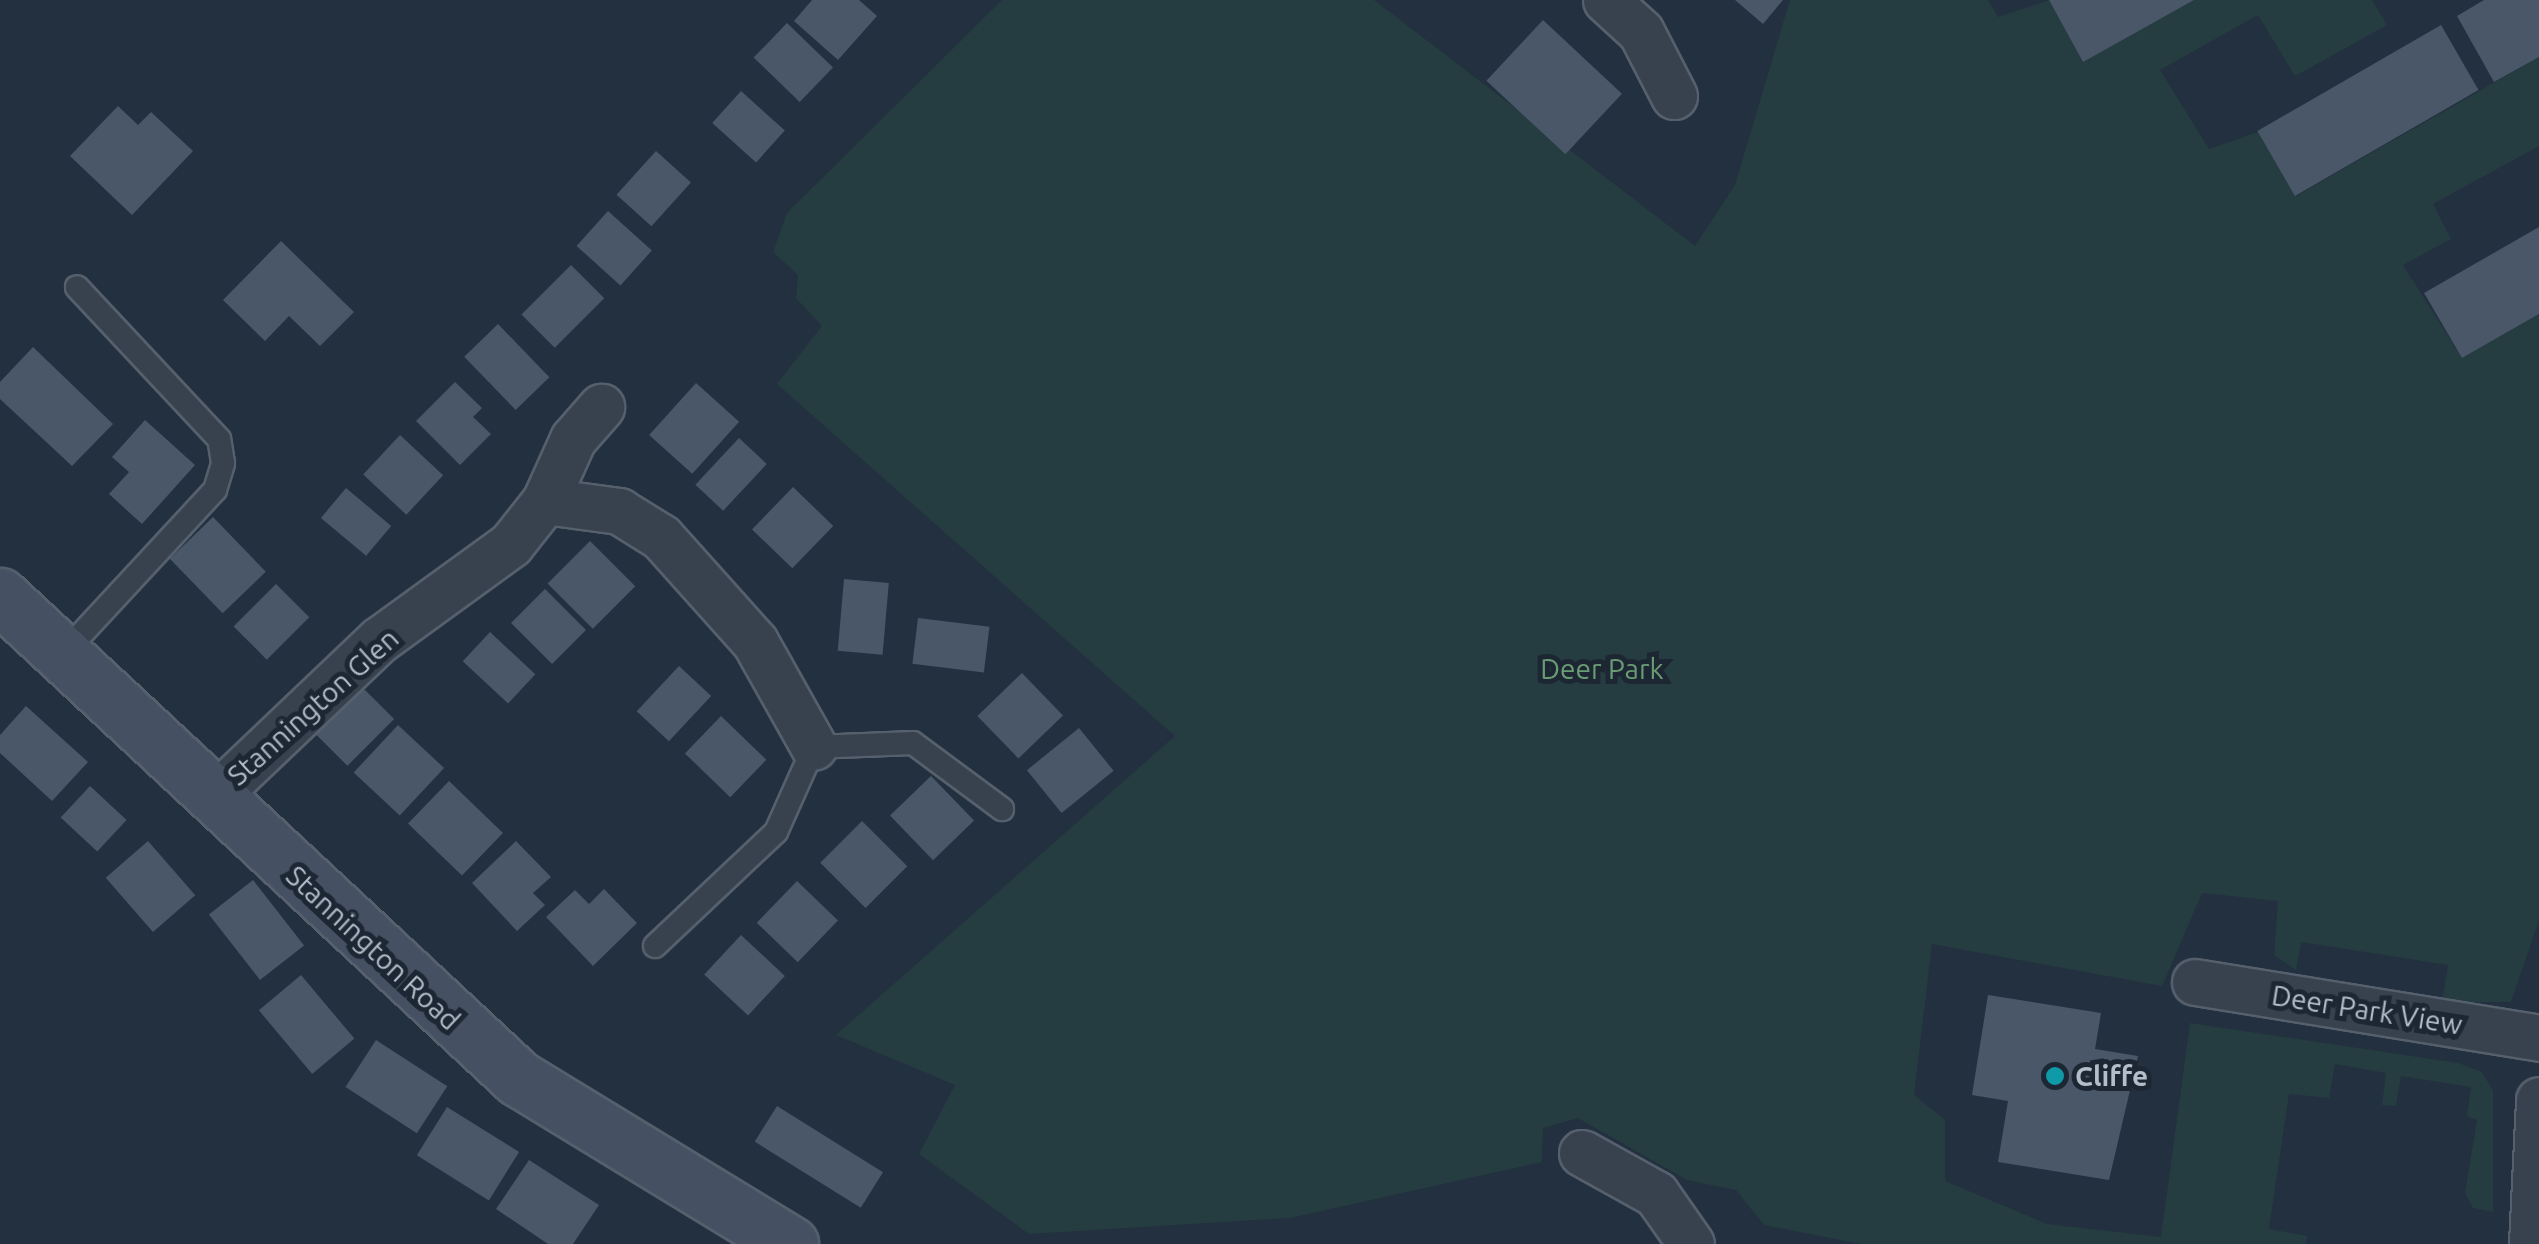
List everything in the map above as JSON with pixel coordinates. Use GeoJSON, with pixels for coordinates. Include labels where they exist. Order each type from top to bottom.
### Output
{"type":"FeatureCollection","features":[{"type":"Feature","properties":{"kind":"main road","name":"Stannington Road"},"geometry":{"type":"LineString","coordinates":[[0,596],[518,1078],[790,1244]]}},
{"type":"Feature","properties":{"kind":"street"},"geometry":{"type":"LineString","coordinates":[[1606,0],[1641,32],[1674,96]]}},
{"type":"Feature","properties":{"kind":"street","name":"Stannington Glen"},"geometry":{"type":"LineString","coordinates":[[214,796],[378,640],[511,544],[545,501],[573,439],[601,406]]}},
{"type":"Feature","properties":{"kind":"street"},"geometry":{"type":"LineString","coordinates":[[545,501],[619,511],[662,537],[755,642],[814,747]]}},
{"type":"Feature","properties":{"kind":"street","name":"Deer Park View"},"geometry":{"type":"LineString","coordinates":[[2195,982],[2539,1038]]}},
{"type":"Feature","properties":{"kind":"street"},"geometry":{"type":"LineString","coordinates":[[2532,1244],[2539,1100]]}},
{"type":"Feature","properties":{"kind":"street"},"geometry":{"type":"LineString","coordinates":[[1582,1153],[1656,1194],[1704,1233]]}},
{"type":"Feature","properties":{"kind":"lane"},"geometry":{"type":"LineString","coordinates":[[62,655],[215,490],[223,463],[219,439],[76,287]]}},
{"type":"Feature","properties":{"kind":"lane"},"geometry":{"type":"LineString","coordinates":[[655,946],[776,832],[814,747],[913,743],[1002,809]]}},
{"type":"Feature","properties":{"kind":"green space","name":"Deer Park"},"geometry":{"type":"Polygon","coordinates":[[[1002,0],[1374,0],[1695,246],[1735,185],[1790,0],[1988,0],[1998,17],[2049,0],[2083,61],[2194,0],[2372,0],[2387,25],[2295,76],[2258,15],[2160,70],[2209,149],[2258,132],[2296,196],[2539,57],[2539,146],[2433,204],[2451,239],[2403,265],[2462,358],[2539,314],[2539,920],[2511,1002],[2442,1002],[2448,965],[2301,942],[2296,970],[2274,955],[2278,901],[2202,893],[2162,986],[1932,944],[1914,1095],[1945,1120],[1945,1181],[2047,1224],[2161,1237],[2190,1023],[2458,1063],[2482,1072],[2493,1091],[2493,1212],[2473,1208],[2465,1193],[2477,1120],[2467,1116],[2471,1087],[2401,1076],[2396,1106],[2382,1105],[2386,1073],[2335,1064],[2329,1098],[2289,1094],[2269,1229],[2307,1236],[2306,1244],[1861,1244],[1764,1225],[1736,1190],[1687,1180],[1578,1118],[1543,1128],[1542,1162],[1290,1218],[1029,1234],[919,1154],[955,1085],[836,1035],[1175,736],[777,384],[822,326],[796,298],[798,275],[773,252],[787,213],[1002,0]]]}},
{"type":"Feature","properties":{"kind":"building"},"geometry":{"type":"Polygon","coordinates":[[[812,0],[859,0],[877,16],[838,60],[794,21],[812,0]]]}},
{"type":"Feature","properties":{"kind":"building"},"geometry":{"type":"Polygon","coordinates":[[[1735,0],[1783,0],[1763,24],[1735,0]]]}},
{"type":"Feature","properties":{"kind":"building"},"geometry":{"type":"Polygon","coordinates":[[[2049,0],[2194,0],[2083,62],[2049,0]]]}},
{"type":"Feature","properties":{"kind":"building"},"geometry":{"type":"Polygon","coordinates":[[[2484,0],[2539,0],[2539,57],[2494,82],[2457,16],[2484,0]]]}},
{"type":"Feature","properties":{"kind":"building"},"geometry":{"type":"Polygon","coordinates":[[[1543,20],[1622,94],[1565,154],[1486,81],[1543,20]]]}},
{"type":"Feature","properties":{"kind":"building"},"geometry":{"type":"Polygon","coordinates":[[[787,23],[833,67],[800,102],[754,58],[787,23]]]}},
{"type":"Feature","properties":{"kind":"building"},"geometry":{"type":"Polygon","coordinates":[[[2441,25],[2478,90],[2295,196],[2257,131],[2441,25]]]}},
{"type":"Feature","properties":{"kind":"building"},"geometry":{"type":"Polygon","coordinates":[[[741,91],[785,130],[756,162],[712,123],[741,91]]]}},
{"type":"Feature","properties":{"kind":"building"},"geometry":{"type":"Polygon","coordinates":[[[118,106],[138,125],[151,112],[193,151],[132,215],[70,156],[118,106]]]}},
{"type":"Feature","properties":{"kind":"building"},"geometry":{"type":"Polygon","coordinates":[[[656,151],[691,182],[651,226],[617,195],[656,151]]]}},
{"type":"Feature","properties":{"kind":"building"},"geometry":{"type":"Polygon","coordinates":[[[608,211],[652,250],[620,285],[577,246],[608,211]]]}},
{"type":"Feature","properties":{"kind":"building"},"geometry":{"type":"Polygon","coordinates":[[[2539,227],[2539,314],[2462,358],[2424,293],[2539,227]]]}},
{"type":"Feature","properties":{"kind":"building"},"geometry":{"type":"Polygon","coordinates":[[[281,241],[354,312],[320,346],[289,316],[265,341],[223,300],[281,241]]]}},
{"type":"Feature","properties":{"kind":"building"},"geometry":{"type":"Polygon","coordinates":[[[571,265],[604,298],[555,348],[522,314],[571,265]]]}},
{"type":"Feature","properties":{"kind":"building"},"geometry":{"type":"Polygon","coordinates":[[[498,324],[549,377],[516,410],[464,357],[498,324]]]}},
{"type":"Feature","properties":{"kind":"building"},"geometry":{"type":"Polygon","coordinates":[[[33,347],[113,424],[72,466],[0,399],[0,382],[33,347]]]}},
{"type":"Feature","properties":{"kind":"building"},"geometry":{"type":"Polygon","coordinates":[[[455,382],[482,408],[473,417],[491,434],[460,465],[416,421],[455,382]]]}},
{"type":"Feature","properties":{"kind":"building"},"geometry":{"type":"Polygon","coordinates":[[[696,383],[739,422],[692,474],[649,435],[696,383]]]}},
{"type":"Feature","properties":{"kind":"building"},"geometry":{"type":"Polygon","coordinates":[[[145,420],[195,465],[142,524],[109,494],[129,472],[112,457],[145,420]]]}},
{"type":"Feature","properties":{"kind":"building"},"geometry":{"type":"Polygon","coordinates":[[[400,435],[443,475],[406,515],[363,474],[400,435]]]}},
{"type":"Feature","properties":{"kind":"building"},"geometry":{"type":"Polygon","coordinates":[[[739,438],[767,464],[723,511],[695,485],[739,438]]]}},
{"type":"Feature","properties":{"kind":"building"},"geometry":{"type":"Polygon","coordinates":[[[793,487],[833,526],[792,568],[752,529],[793,487]]]}},
{"type":"Feature","properties":{"kind":"building"},"geometry":{"type":"Polygon","coordinates":[[[346,488],[391,526],[366,556],[321,518],[346,488]]]}},
{"type":"Feature","properties":{"kind":"building"},"geometry":{"type":"Polygon","coordinates":[[[213,517],[266,572],[223,613],[170,559],[213,517]]]}},
{"type":"Feature","properties":{"kind":"building"},"geometry":{"type":"Polygon","coordinates":[[[590,541],[635,586],[593,629],[548,583],[590,541]]]}},
{"type":"Feature","properties":{"kind":"building"},"geometry":{"type":"Polygon","coordinates":[[[844,579],[889,583],[883,655],[838,651],[844,579]]]}},
{"type":"Feature","properties":{"kind":"building"},"geometry":{"type":"Polygon","coordinates":[[[276,584],[309,617],[267,660],[234,626],[276,584]]]}},
{"type":"Feature","properties":{"kind":"building"},"geometry":{"type":"Polygon","coordinates":[[[545,589],[586,630],[552,664],[511,623],[545,589]]]}},
{"type":"Feature","properties":{"kind":"building"},"geometry":{"type":"Polygon","coordinates":[[[918,618],[989,627],[984,672],[912,664],[918,618]]]}},
{"type":"Feature","properties":{"kind":"building"},"geometry":{"type":"Polygon","coordinates":[[[490,632],[535,674],[508,704],[463,661],[490,632]]]}},
{"type":"Feature","properties":{"kind":"building"},"geometry":{"type":"Polygon","coordinates":[[[679,666],[711,696],[669,741],[637,711],[679,666]]]}},
{"type":"Feature","properties":{"kind":"building"},"geometry":{"type":"Polygon","coordinates":[[[1022,673],[1063,715],[1018,759],[977,716],[1022,673]]]}},
{"type":"Feature","properties":{"kind":"building"},"geometry":{"type":"Polygon","coordinates":[[[363,688],[394,719],[347,766],[316,735],[363,688]]]}},
{"type":"Feature","properties":{"kind":"building"},"geometry":{"type":"Polygon","coordinates":[[[26,706],[88,762],[52,801],[0,753],[0,735],[26,706]]]}},
{"type":"Feature","properties":{"kind":"building"},"geometry":{"type":"Polygon","coordinates":[[[721,716],[766,760],[730,797],[685,753],[721,716]]]}},
{"type":"Feature","properties":{"kind":"building"},"geometry":{"type":"Polygon","coordinates":[[[398,725],[444,768],[400,816],[354,773],[398,725]]]}},
{"type":"Feature","properties":{"kind":"building"},"geometry":{"type":"Polygon","coordinates":[[[1079,728],[1114,771],[1062,813],[1027,770],[1079,728]]]}},
{"type":"Feature","properties":{"kind":"building"},"geometry":{"type":"Polygon","coordinates":[[[931,776],[974,821],[933,860],[890,816],[931,776]]]}},
{"type":"Feature","properties":{"kind":"building"},"geometry":{"type":"Polygon","coordinates":[[[449,781],[503,833],[462,876],[408,823],[449,781]]]}},
{"type":"Feature","properties":{"kind":"building"},"geometry":{"type":"Polygon","coordinates":[[[90,786],[127,820],[97,852],[61,817],[90,786]]]}},
{"type":"Feature","properties":{"kind":"building"},"geometry":{"type":"Polygon","coordinates":[[[862,821],[907,866],[866,908],[820,863],[862,821]]]}},
{"type":"Feature","properties":{"kind":"building"},"geometry":{"type":"Polygon","coordinates":[[[148,841],[195,895],[153,932],[106,878],[148,841]]]}},
{"type":"Feature","properties":{"kind":"building"},"geometry":{"type":"Polygon","coordinates":[[[516,841],[551,877],[533,893],[545,905],[517,931],[472,883],[516,841]]]}},
{"type":"Feature","properties":{"kind":"building"},"geometry":{"type":"Polygon","coordinates":[[[253,880],[304,945],[260,980],[209,914],[253,880]]]}},
{"type":"Feature","properties":{"kind":"building"},"geometry":{"type":"Polygon","coordinates":[[[797,881],[838,921],[798,962],[757,923],[797,881]]]}},
{"type":"Feature","properties":{"kind":"building"},"geometry":{"type":"Polygon","coordinates":[[[604,889],[637,923],[593,966],[546,917],[575,890],[589,904],[604,889]]]}},
{"type":"Feature","properties":{"kind":"building"},"geometry":{"type":"Polygon","coordinates":[[[741,935],[785,976],[748,1015],[704,974],[741,935]]]}},
{"type":"Feature","properties":{"kind":"building"},"geometry":{"type":"Polygon","coordinates":[[[301,975],[354,1039],[312,1074],[259,1010],[301,975]]]}},
{"type":"Feature","properties":{"kind":"building","name":"Cliffe"},"geometry":{"type":"Polygon","coordinates":[[[1988,995],[2101,1013],[2095,1049],[2138,1056],[2109,1180],[1998,1162],[2008,1101],[1972,1095],[1988,995]]]}},
{"type":"Feature","properties":{"kind":"building"},"geometry":{"type":"Polygon","coordinates":[[[376,1040],[447,1086],[417,1133],[346,1087],[376,1040]]]}},
{"type":"Feature","properties":{"kind":"building"},"geometry":{"type":"Polygon","coordinates":[[[777,1106],[883,1172],[861,1208],[755,1142],[777,1106]]]}},
{"type":"Feature","properties":{"kind":"building"},"geometry":{"type":"Polygon","coordinates":[[[447,1107],[519,1152],[489,1200],[417,1155],[447,1107]]]}},
{"type":"Feature","properties":{"kind":"building"},"geometry":{"type":"Polygon","coordinates":[[[529,1160],[599,1205],[573,1244],[548,1244],[496,1209],[529,1160]]]}},
{"type":"Feature","properties":{"kind":"place","name":"Cliffe"},"geometry":{"type":"Point","coordinates":[2055,1076]}}]}
